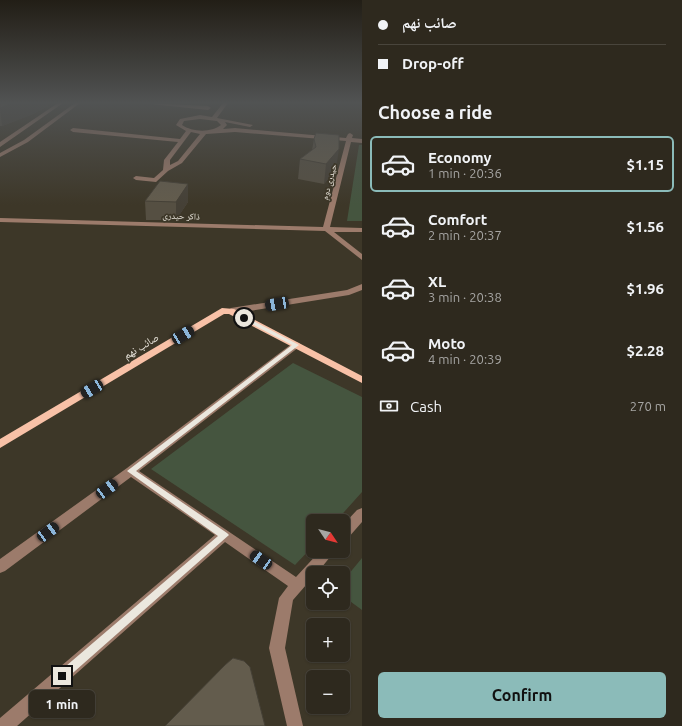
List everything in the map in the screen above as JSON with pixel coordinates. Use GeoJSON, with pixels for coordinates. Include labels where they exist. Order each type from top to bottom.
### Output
{"type":"FeatureCollection","features":[{"type":"Feature","properties":{"kind":"main road","name":"صائب نهم"},"geometry":{"type":"LineString","coordinates":[[0,444],[222,311],[231,311]]}},
{"type":"Feature","properties":{"kind":"main road"},"geometry":{"type":"LineString","coordinates":[[231,311],[362,380]]}},
{"type":"Feature","properties":{"kind":"street"},"geometry":{"type":"LineString","coordinates":[[0,145],[12,137]]}},
{"type":"Feature","properties":{"kind":"street"},"geometry":{"type":"LineString","coordinates":[[0,155],[30,137]]}},
{"type":"Feature","properties":{"kind":"street"},"geometry":{"type":"LineString","coordinates":[[141,137],[181,141]]}},
{"type":"Feature","properties":{"kind":"street"},"geometry":{"type":"LineString","coordinates":[[166,170],[167,160],[184,137]]}},
{"type":"Feature","properties":{"kind":"street"},"geometry":{"type":"LineString","coordinates":[[136,178],[156,180],[166,170],[180,162],[200,137]]}},
{"type":"Feature","properties":{"kind":"street"},"geometry":{"type":"LineString","coordinates":[[349,137],[362,141]]}},
{"type":"Feature","properties":{"kind":"street","name":"حیدری دوم"},"geometry":{"type":"LineString","coordinates":[[326,229],[349,137]]}},
{"type":"Feature","properties":{"kind":"street","name":"ذاکر حیدری"},"geometry":{"type":"LineString","coordinates":[[0,220],[202,227],[362,230]]}},
{"type":"Feature","properties":{"kind":"street"},"geometry":{"type":"LineString","coordinates":[[326,229],[362,258]]}},
{"type":"Feature","properties":{"kind":"street"},"geometry":{"type":"LineString","coordinates":[[231,311],[349,292],[362,287]]}},
{"type":"Feature","properties":{"kind":"street"},"geometry":{"type":"LineString","coordinates":[[0,567],[131,471],[296,345]]}},
{"type":"Feature","properties":{"kind":"street"},"geometry":{"type":"LineString","coordinates":[[131,471],[297,585]]}},
{"type":"Feature","properties":{"kind":"street"},"geometry":{"type":"LineString","coordinates":[[350,526],[362,513]]}},
{"type":"Feature","properties":{"kind":"street"},"geometry":{"type":"LineString","coordinates":[[4,726],[224,535]]}},
{"type":"Feature","properties":{"kind":"street"},"geometry":{"type":"LineString","coordinates":[[295,726],[277,648],[286,598],[322,558]]}},
{"type":"Feature","properties":{"kind":"green space"},"geometry":{"type":"Polygon","coordinates":[[[359,145],[362,145],[362,221],[347,221],[359,145]]]}},
{"type":"Feature","properties":{"kind":"green space"},"geometry":{"type":"Polygon","coordinates":[[[293,363],[362,397],[362,492],[342,514],[306,514],[306,553],[295,565],[151,469],[293,363]]]}},
{"type":"Feature","properties":{"kind":"green space"},"geometry":{"type":"Polygon","coordinates":[[[362,558],[362,610],[350,601],[350,573],[362,558]]]}},
{"type":"Feature","properties":{"kind":"building"},"geometry":{"type":"Polygon","coordinates":[[[315,137],[339,137],[339,149],[326,164],[300,159],[316,147],[315,137]]]}},
{"type":"Feature","properties":{"kind":"building"},"geometry":{"type":"Polygon","coordinates":[[[160,181],[188,184],[176,202],[145,201],[160,181]]]}},
{"type":"Feature","properties":{"kind":"building"},"geometry":{"type":"Polygon","coordinates":[[[233,658],[244,661],[250,667],[265,726],[165,726],[225,665],[233,658]]]}},
{"type":"Feature","properties":{"kind":"route"},"geometry":{"type":"LineString","coordinates":[[62,676],[224,535],[131,471],[296,345],[244,318]]}}]}
